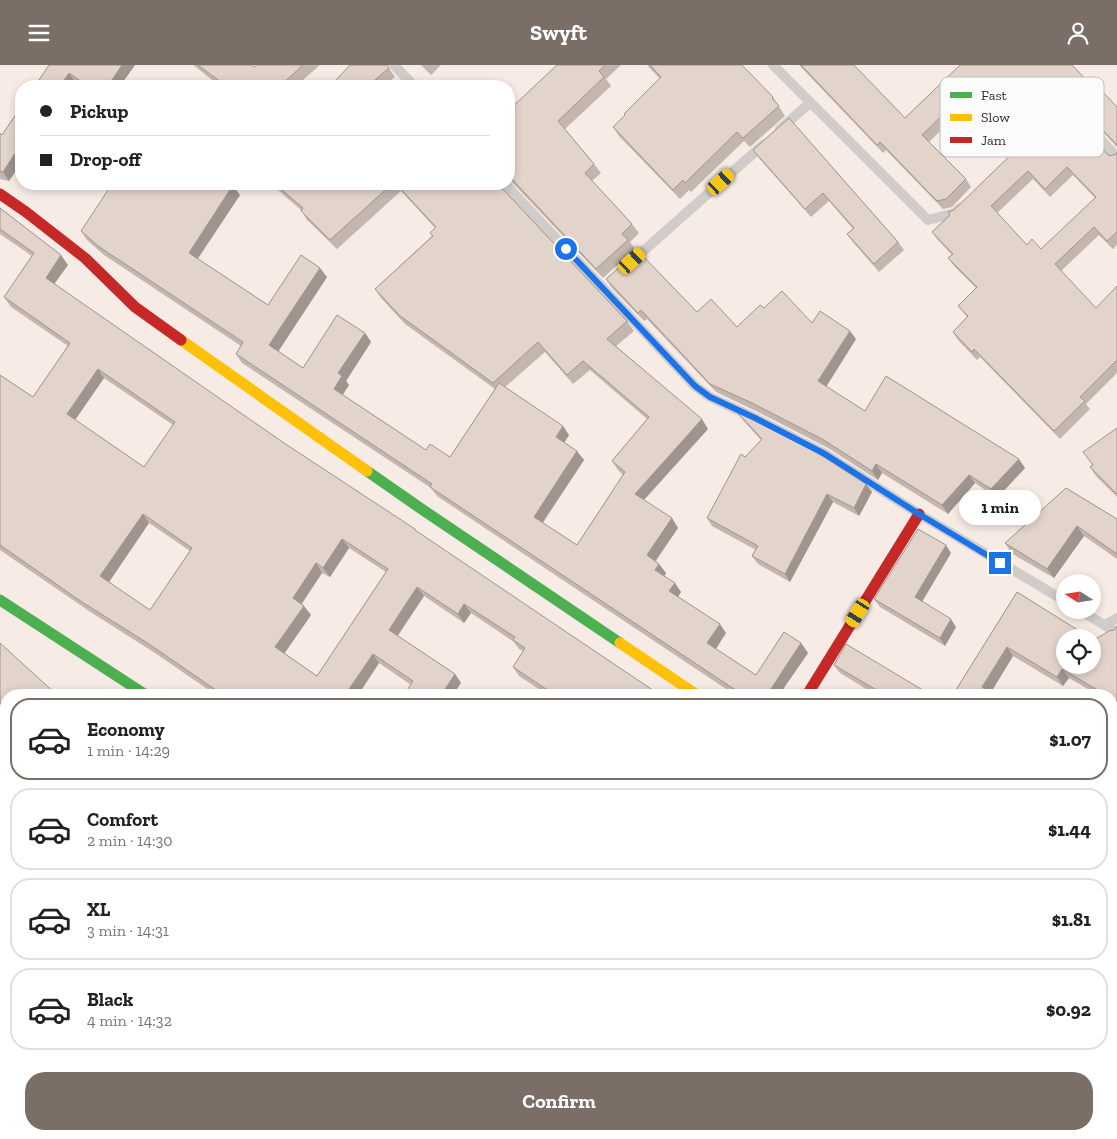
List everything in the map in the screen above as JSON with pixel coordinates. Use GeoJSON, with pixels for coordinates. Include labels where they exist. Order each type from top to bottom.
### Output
{"type":"FeatureCollection","features":[{"type":"Feature","properties":{"kind":"street"},"geometry":{"type":"LineString","coordinates":[[0,194],[85,258],[136,307],[423,510],[688,689]]}},
{"type":"Feature","properties":{"kind":"street"},"geometry":{"type":"LineString","coordinates":[[811,689],[919,514]]}},
{"type":"Feature","properties":{"kind":"street"},"geometry":{"type":"LineString","coordinates":[[0,599],[137,689]]}},
{"type":"Feature","properties":{"kind":"lane"},"geometry":{"type":"LineString","coordinates":[[394,65],[408,80]]}},
{"type":"Feature","properties":{"kind":"lane"},"geometry":{"type":"LineString","coordinates":[[773,65],[928,220],[955,213],[969,200]]}},
{"type":"Feature","properties":{"kind":"lane"},"geometry":{"type":"LineString","coordinates":[[624,268],[810,103]]}},
{"type":"Feature","properties":{"kind":"lane"},"geometry":{"type":"LineString","coordinates":[[1104,143],[1117,157]]}},
{"type":"Feature","properties":{"kind":"lane"},"geometry":{"type":"LineString","coordinates":[[511,190],[606,284],[695,386],[710,397],[825,454],[919,514],[1056,596]]}},
{"type":"Feature","properties":{"kind":"lane"},"geometry":{"type":"LineString","coordinates":[[1105,625],[1117,618]]}},
{"type":"Feature","properties":{"kind":"lane"},"geometry":{"type":"LineString","coordinates":[[1095,619],[1117,633]]}},
{"type":"Feature","properties":{"kind":"building"},"geometry":{"type":"Polygon","coordinates":[[[49,65],[122,65],[112,80],[79,80],[69,73],[64,80],[39,80],[49,65]]]}},
{"type":"Feature","properties":{"kind":"building"},"geometry":{"type":"Polygon","coordinates":[[[198,65],[252,65],[254,67],[257,65],[303,65],[287,80],[218,80],[198,65]]]}},
{"type":"Feature","properties":{"kind":"building"},"geometry":{"type":"Polygon","coordinates":[[[350,65],[387,65],[389,68],[375,80],[336,80],[350,65]]]}},
{"type":"Feature","properties":{"kind":"building"},"geometry":{"type":"Polygon","coordinates":[[[557,65],[605,65],[599,71],[604,77],[558,121],[594,164],[585,173],[632,224],[622,234],[628,240],[596,269],[515,182],[515,104],[557,65]]]}},
{"type":"Feature","properties":{"kind":"building"},"geometry":{"type":"Polygon","coordinates":[[[650,65],[742,65],[773,97],[779,106],[743,138],[737,132],[685,183],[683,180],[673,190],[613,127],[661,77],[650,65]]]}},
{"type":"Feature","properties":{"kind":"building"},"geometry":{"type":"Polygon","coordinates":[[[801,65],[854,65],[905,118],[940,84],[940,118],[922,135],[940,153],[940,157],[944,157],[966,179],[946,199],[937,201],[880,142],[877,145],[801,65]]]}},
{"type":"Feature","properties":{"kind":"building"},"geometry":{"type":"Polygon","coordinates":[[[960,65],[1072,65],[1084,77],[948,77],[960,65]]]}},
{"type":"Feature","properties":{"kind":"building"},"geometry":{"type":"Polygon","coordinates":[[[1104,93],[1117,107],[1117,145],[1104,131],[1104,93]]]}},
{"type":"Feature","properties":{"kind":"building"},"geometry":{"type":"Polygon","coordinates":[[[15,116],[15,153],[3,172],[0,171],[0,133],[2,135],[15,116]]]}},
{"type":"Feature","properties":{"kind":"building"},"geometry":{"type":"Polygon","coordinates":[[[789,118],[898,242],[874,264],[847,234],[854,228],[823,193],[805,209],[753,150],[789,118]]]}},
{"type":"Feature","properties":{"kind":"building"},"geometry":{"type":"Polygon","coordinates":[[[1104,151],[1110,156],[1117,152],[1117,232],[1107,241],[1094,227],[1055,264],[1096,308],[1117,286],[1117,360],[1080,397],[1085,401],[1054,431],[974,349],[972,352],[953,332],[968,316],[958,306],[977,287],[948,258],[953,254],[932,232],[950,215],[948,212],[954,210],[1009,157],[1104,157],[1104,151]],[[1067,167],[1045,189],[1028,171],[991,206],[1027,245],[1032,239],[1041,249],[1096,197],[1067,167]]]}},
{"type":"Feature","properties":{"kind":"building"},"geometry":{"type":"Polygon","coordinates":[[[108,190],[230,190],[189,253],[268,305],[301,255],[320,268],[269,345],[303,368],[337,315],[365,333],[338,373],[342,376],[334,389],[426,450],[430,444],[450,457],[499,383],[563,426],[556,437],[577,451],[534,517],[577,545],[625,472],[612,461],[649,417],[583,361],[567,375],[538,342],[493,383],[399,315],[375,289],[433,236],[430,233],[436,227],[402,190],[504,190],[627,321],[607,339],[702,419],[635,494],[672,518],[647,555],[659,564],[655,570],[675,583],[669,591],[720,624],[707,643],[756,675],[784,632],[801,643],[771,689],[734,689],[430,487],[432,484],[236,354],[243,342],[98,246],[81,231],[108,190]]]}},
{"type":"Feature","properties":{"kind":"building"},"geometry":{"type":"Polygon","coordinates":[[[282,190],[385,190],[330,240],[301,211],[303,208],[282,190]]]}},
{"type":"Feature","properties":{"kind":"building"},"geometry":{"type":"Polygon","coordinates":[[[0,208],[61,255],[46,278],[284,443],[651,689],[546,689],[513,667],[525,648],[513,640],[515,637],[464,604],[458,614],[417,587],[389,630],[455,674],[445,689],[408,689],[413,681],[373,654],[349,689],[214,689],[149,644],[82,602],[0,545],[0,375],[33,397],[70,343],[4,297],[34,253],[0,229],[0,208]],[[98,369],[67,414],[144,467],[175,422],[98,369]],[[143,514],[100,576],[150,610],[192,548],[143,514]],[[342,539],[323,568],[316,563],[293,598],[304,606],[275,647],[317,676],[388,569],[342,539]]]}},
{"type":"Feature","properties":{"kind":"building"},"geometry":{"type":"Polygon","coordinates":[[[638,251],[697,312],[711,299],[737,327],[760,305],[764,308],[782,291],[812,323],[820,311],[850,331],[818,381],[865,411],[886,376],[1019,459],[991,489],[969,475],[942,505],[876,464],[872,471],[822,439],[710,384],[641,310],[638,313],[606,279],[638,251]]]}},
{"type":"Feature","properties":{"kind":"building"},"geometry":{"type":"Polygon","coordinates":[[[736,411],[816,452],[866,484],[854,508],[827,494],[785,574],[752,556],[758,546],[707,518],[741,454],[745,457],[762,439],[736,411]]]}},
{"type":"Feature","properties":{"kind":"building"},"geometry":{"type":"Polygon","coordinates":[[[1117,428],[1117,494],[1090,467],[1093,465],[1083,452],[1117,428]]]}},
{"type":"Feature","properties":{"kind":"building"},"geometry":{"type":"Polygon","coordinates":[[[1066,488],[1117,519],[1117,554],[1077,526],[1047,569],[1005,543],[1066,488]]]}},
{"type":"Feature","properties":{"kind":"building"},"geometry":{"type":"Polygon","coordinates":[[[918,529],[946,545],[915,597],[951,619],[940,638],[874,599],[918,529]]]}},
{"type":"Feature","properties":{"kind":"building"},"geometry":{"type":"Polygon","coordinates":[[[1017,592],[1056,616],[1056,619],[1060,619],[1076,629],[1056,629],[1056,674],[1059,674],[1057,677],[1007,647],[982,687],[985,689],[956,689],[1017,592]]]}},
{"type":"Feature","properties":{"kind":"building"},"geometry":{"type":"Polygon","coordinates":[[[1117,626],[1117,689],[1096,689],[1070,674],[1101,674],[1101,636],[1114,630],[1117,626]]]}},
{"type":"Feature","properties":{"kind":"building"},"geometry":{"type":"Polygon","coordinates":[[[0,643],[50,689],[0,689],[0,643]]]}},
{"type":"Feature","properties":{"kind":"building"},"geometry":{"type":"Polygon","coordinates":[[[846,644],[921,689],[875,689],[834,665],[846,644]]]}},
{"type":"Feature","properties":{"kind":"traffic: fast"},"geometry":{"type":"LineString","coordinates":[[367,471],[620,643]]}},
{"type":"Feature","properties":{"kind":"traffic: fast"},"geometry":{"type":"LineString","coordinates":[[0,600],[137,689]]}},
{"type":"Feature","properties":{"kind":"traffic: slow"},"geometry":{"type":"LineString","coordinates":[[181,340],[367,471]]}},
{"type":"Feature","properties":{"kind":"traffic: slow"},"geometry":{"type":"LineString","coordinates":[[620,643],[688,689]]}},
{"type":"Feature","properties":{"kind":"traffic: jam"},"geometry":{"type":"LineString","coordinates":[[0,194],[85,258],[135,307],[181,340]]}},
{"type":"Feature","properties":{"kind":"traffic: jam"},"geometry":{"type":"LineString","coordinates":[[811,689],[919,514]]}},
{"type":"Feature","properties":{"kind":"route"},"geometry":{"type":"LineString","coordinates":[[566,249],[695,386],[710,397],[825,454],[1000,563]]}}]}
